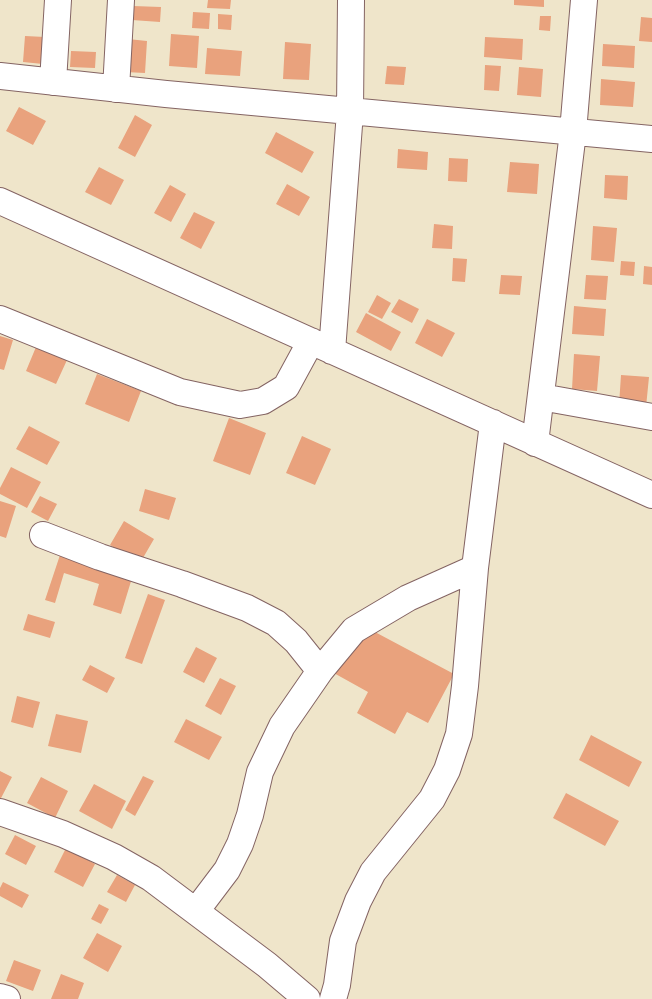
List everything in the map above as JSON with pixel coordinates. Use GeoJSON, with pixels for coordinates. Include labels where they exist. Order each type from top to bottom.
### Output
{"type":"FeatureCollection","features":[{"type":"Feature","properties":{"kind":"street"},"geometry":{"type":"LineString","coordinates":[[53,82],[58,0]]}},
{"type":"Feature","properties":{"kind":"street"},"geometry":{"type":"LineString","coordinates":[[116,89],[121,0]]}},
{"type":"Feature","properties":{"kind":"street"},"geometry":{"type":"LineString","coordinates":[[0,319],[180,392],[240,406],[263,401],[286,387],[322,346],[350,112],[352,0]]}},
{"type":"Feature","properties":{"kind":"street"},"geometry":{"type":"LineString","coordinates":[[535,443],[573,132],[584,0]]}},
{"type":"Feature","properties":{"kind":"street"},"geometry":{"type":"LineString","coordinates":[[0,76],[350,112],[652,140]]}},
{"type":"Feature","properties":{"kind":"street"},"geometry":{"type":"LineString","coordinates":[[0,201],[652,495]]}},
{"type":"Feature","properties":{"kind":"street"},"geometry":{"type":"LineString","coordinates":[[541,397],[652,417]]}},
{"type":"Feature","properties":{"kind":"street"},"geometry":{"type":"LineString","coordinates":[[333,999],[343,941],[358,901],[374,872],[432,799],[447,770],[459,734],[475,568],[493,423]]}},
{"type":"Feature","properties":{"kind":"street"},"geometry":{"type":"LineString","coordinates":[[44,535],[100,557],[247,608],[276,623],[296,641],[320,671]]}},
{"type":"Feature","properties":{"kind":"street"},"geometry":{"type":"LineString","coordinates":[[196,911],[227,870],[240,844],[250,815],[260,772],[282,726],[320,671],[354,630],[408,598],[475,568]]}},
{"type":"Feature","properties":{"kind":"street"},"geometry":{"type":"LineString","coordinates":[[0,812],[63,834],[114,857],[151,878],[267,965],[307,999]]}},
{"type":"Feature","properties":{"kind":"street"},"geometry":{"type":"LineString","coordinates":[[0,997],[7,999]]}},
{"type":"Feature","properties":{"kind":"building"},"geometry":{"type":"Polygon","coordinates":[[[208,0],[231,0],[230,9],[207,8],[208,0]]]}},
{"type":"Feature","properties":{"kind":"building"},"geometry":{"type":"Polygon","coordinates":[[[514,0],[544,0],[544,7],[514,5],[514,0]]]}},
{"type":"Feature","properties":{"kind":"building"},"geometry":{"type":"Polygon","coordinates":[[[133,6],[161,7],[160,22],[132,20],[133,6]]]}},
{"type":"Feature","properties":{"kind":"building"},"geometry":{"type":"Polygon","coordinates":[[[193,12],[210,13],[209,29],[192,28],[193,12]]]}},
{"type":"Feature","properties":{"kind":"building"},"geometry":{"type":"Polygon","coordinates":[[[218,14],[232,15],[231,30],[218,29],[218,14]]]}},
{"type":"Feature","properties":{"kind":"building"},"geometry":{"type":"Polygon","coordinates":[[[540,16],[551,16],[550,31],[539,30],[540,16]]]}},
{"type":"Feature","properties":{"kind":"building"},"geometry":{"type":"Polygon","coordinates":[[[641,17],[652,18],[652,42],[639,41],[641,17]]]}},
{"type":"Feature","properties":{"kind":"building"},"geometry":{"type":"Polygon","coordinates":[[[171,34],[199,36],[197,68],[169,66],[171,34]]]}},
{"type":"Feature","properties":{"kind":"building"},"geometry":{"type":"Polygon","coordinates":[[[25,36],[45,37],[43,64],[23,62],[25,36]]]}},
{"type":"Feature","properties":{"kind":"building"},"geometry":{"type":"Polygon","coordinates":[[[485,37],[523,39],[522,60],[484,57],[485,37]]]}},
{"type":"Feature","properties":{"kind":"building"},"geometry":{"type":"Polygon","coordinates":[[[128,39],[147,41],[145,73],[125,72],[128,39]]]}},
{"type":"Feature","properties":{"kind":"building"},"geometry":{"type":"Polygon","coordinates":[[[285,42],[311,44],[309,80],[283,79],[285,42]]]}},
{"type":"Feature","properties":{"kind":"building"},"geometry":{"type":"Polygon","coordinates":[[[603,44],[635,46],[634,68],[602,66],[603,44]]]}},
{"type":"Feature","properties":{"kind":"building"},"geometry":{"type":"Polygon","coordinates":[[[207,48],[242,51],[240,76],[205,74],[207,48]]]}},
{"type":"Feature","properties":{"kind":"building"},"geometry":{"type":"Polygon","coordinates":[[[71,51],[96,52],[95,68],[70,67],[71,51]]]}},
{"type":"Feature","properties":{"kind":"building"},"geometry":{"type":"Polygon","coordinates":[[[485,65],[501,66],[499,91],[484,90],[485,65]]]}},
{"type":"Feature","properties":{"kind":"building"},"geometry":{"type":"Polygon","coordinates":[[[387,66],[406,67],[404,85],[385,84],[387,66]]]}},
{"type":"Feature","properties":{"kind":"building"},"geometry":{"type":"Polygon","coordinates":[[[519,67],[543,69],[541,97],[517,95],[519,67]]]}},
{"type":"Feature","properties":{"kind":"building"},"geometry":{"type":"Polygon","coordinates":[[[601,79],[635,82],[633,107],[600,105],[601,79]]]}},
{"type":"Feature","properties":{"kind":"building"},"geometry":{"type":"Polygon","coordinates":[[[19,107],[46,121],[33,145],[6,131],[19,107]]]}},
{"type":"Feature","properties":{"kind":"building"},"geometry":{"type":"Polygon","coordinates":[[[135,115],[152,125],[135,157],[118,148],[135,115]]]}},
{"type":"Feature","properties":{"kind":"building"},"geometry":{"type":"Polygon","coordinates":[[[276,132],[314,152],[302,173],[265,153],[276,132]]]}},
{"type":"Feature","properties":{"kind":"building"},"geometry":{"type":"Polygon","coordinates":[[[398,149],[428,152],[427,170],[397,168],[398,149]]]}},
{"type":"Feature","properties":{"kind":"building"},"geometry":{"type":"Polygon","coordinates":[[[449,158],[468,159],[467,182],[448,181],[449,158]]]}},
{"type":"Feature","properties":{"kind":"building"},"geometry":{"type":"Polygon","coordinates":[[[510,162],[539,164],[537,194],[507,192],[510,162]]]}},
{"type":"Feature","properties":{"kind":"building"},"geometry":{"type":"Polygon","coordinates":[[[99,167],[124,180],[111,205],[85,192],[99,167]]]}},
{"type":"Feature","properties":{"kind":"building"},"geometry":{"type":"Polygon","coordinates":[[[605,175],[628,176],[627,200],[604,198],[605,175]]]}},
{"type":"Feature","properties":{"kind":"building"},"geometry":{"type":"Polygon","coordinates":[[[287,184],[310,197],[299,216],[276,204],[287,184]]]}},
{"type":"Feature","properties":{"kind":"building"},"geometry":{"type":"Polygon","coordinates":[[[170,185],[186,194],[171,222],[154,213],[170,185]]]}},
{"type":"Feature","properties":{"kind":"building"},"geometry":{"type":"Polygon","coordinates":[[[194,212],[215,222],[201,249],[180,238],[194,212]]]}},
{"type":"Feature","properties":{"kind":"building"},"geometry":{"type":"Polygon","coordinates":[[[434,224],[453,226],[452,249],[432,248],[434,224]]]}},
{"type":"Feature","properties":{"kind":"building"},"geometry":{"type":"Polygon","coordinates":[[[593,226],[617,228],[614,262],[591,260],[593,226]]]}},
{"type":"Feature","properties":{"kind":"building"},"geometry":{"type":"Polygon","coordinates":[[[453,258],[467,259],[465,282],[452,281],[453,258]]]}},
{"type":"Feature","properties":{"kind":"building"},"geometry":{"type":"Polygon","coordinates":[[[621,261],[635,262],[634,276],[620,275],[621,261]]]}},
{"type":"Feature","properties":{"kind":"building"},"geometry":{"type":"Polygon","coordinates":[[[644,266],[652,267],[652,285],[643,284],[644,266]]]}},
{"type":"Feature","properties":{"kind":"building"},"geometry":{"type":"Polygon","coordinates":[[[501,275],[522,276],[520,295],[499,294],[501,275]]]}},
{"type":"Feature","properties":{"kind":"building"},"geometry":{"type":"Polygon","coordinates":[[[586,275],[608,276],[606,300],[584,299],[586,275]]]}},
{"type":"Feature","properties":{"kind":"building"},"geometry":{"type":"Polygon","coordinates":[[[377,295],[391,303],[382,319],[368,312],[377,295]]]}},
{"type":"Feature","properties":{"kind":"building"},"geometry":{"type":"Polygon","coordinates":[[[399,299],[419,309],[412,323],[391,312],[399,299]]]}},
{"type":"Feature","properties":{"kind":"building"},"geometry":{"type":"Polygon","coordinates":[[[574,306],[606,309],[604,336],[572,334],[574,306]]]}},
{"type":"Feature","properties":{"kind":"building"},"geometry":{"type":"Polygon","coordinates":[[[366,313],[401,332],[391,351],[356,332],[366,313]]]}},
{"type":"Feature","properties":{"kind":"building"},"geometry":{"type":"Polygon","coordinates":[[[427,319],[455,333],[442,357],[415,343],[427,319]]]}},
{"type":"Feature","properties":{"kind":"building"},"geometry":{"type":"Polygon","coordinates":[[[0,336],[13,340],[4,370],[0,369],[0,336]]]}},
{"type":"Feature","properties":{"kind":"building"},"geometry":{"type":"Polygon","coordinates":[[[36,347],[67,360],[56,384],[26,371],[36,347]]]}},
{"type":"Feature","properties":{"kind":"building"},"geometry":{"type":"Polygon","coordinates":[[[574,354],[600,356],[597,391],[572,389],[574,354]]]}},
{"type":"Feature","properties":{"kind":"building"},"geometry":{"type":"Polygon","coordinates":[[[97,374],[141,391],[129,422],[85,404],[97,374]]]}},
{"type":"Feature","properties":{"kind":"building"},"geometry":{"type":"Polygon","coordinates":[[[621,375],[649,377],[646,407],[619,405],[621,375]]]}},
{"type":"Feature","properties":{"kind":"building"},"geometry":{"type":"Polygon","coordinates":[[[229,418],[266,433],[250,475],[213,461],[229,418]]]}},
{"type":"Feature","properties":{"kind":"building"},"geometry":{"type":"Polygon","coordinates":[[[29,426],[60,442],[47,465],[16,449],[29,426]]]}},
{"type":"Feature","properties":{"kind":"building"},"geometry":{"type":"Polygon","coordinates":[[[302,436],[331,449],[315,485],[286,473],[302,436]]]}},
{"type":"Feature","properties":{"kind":"building"},"geometry":{"type":"Polygon","coordinates":[[[11,467],[41,482],[27,508],[0,494],[0,488],[11,467]]]}},
{"type":"Feature","properties":{"kind":"building"},"geometry":{"type":"Polygon","coordinates":[[[145,489],[176,498],[169,520],[139,511],[145,489]]]}},
{"type":"Feature","properties":{"kind":"building"},"geometry":{"type":"Polygon","coordinates":[[[40,496],[57,504],[48,521],[31,512],[40,496]]]}},
{"type":"Feature","properties":{"kind":"building"},"geometry":{"type":"Polygon","coordinates":[[[0,501],[16,506],[6,538],[0,536],[0,501]]]}},
{"type":"Feature","properties":{"kind":"building"},"geometry":{"type":"Polygon","coordinates":[[[124,521],[154,539],[140,563],[110,545],[124,521]]]}},
{"type":"Feature","properties":{"kind":"building"},"geometry":{"type":"Polygon","coordinates":[[[60,555],[132,578],[121,614],[93,605],[99,584],[64,573],[55,603],[45,600],[60,555]]]}},
{"type":"Feature","properties":{"kind":"building"},"geometry":{"type":"Polygon","coordinates":[[[148,594],[165,600],[142,664],[125,658],[148,594]]]}},
{"type":"Feature","properties":{"kind":"building"},"geometry":{"type":"Polygon","coordinates":[[[28,614],[55,622],[50,638],[23,630],[28,614]]]}},
{"type":"Feature","properties":{"kind":"building"},"geometry":{"type":"Polygon","coordinates":[[[358,623],[454,674],[428,723],[407,712],[395,734],[357,713],[368,692],[332,672],[358,623]]]}},
{"type":"Feature","properties":{"kind":"building"},"geometry":{"type":"Polygon","coordinates":[[[196,647],[217,658],[204,683],[183,672],[196,647]]]}},
{"type":"Feature","properties":{"kind":"building"},"geometry":{"type":"Polygon","coordinates":[[[90,665],[115,678],[107,693],[82,680],[90,665]]]}},
{"type":"Feature","properties":{"kind":"building"},"geometry":{"type":"Polygon","coordinates":[[[220,678],[236,686],[221,715],[205,706],[220,678]]]}},
{"type":"Feature","properties":{"kind":"building"},"geometry":{"type":"Polygon","coordinates":[[[17,696],[40,702],[33,728],[11,722],[17,696]]]}},
{"type":"Feature","properties":{"kind":"building"},"geometry":{"type":"Polygon","coordinates":[[[56,714],[88,721],[81,753],[48,746],[56,714]]]}},
{"type":"Feature","properties":{"kind":"building"},"geometry":{"type":"Polygon","coordinates":[[[186,719],[222,737],[209,760],[174,742],[186,719]]]}},
{"type":"Feature","properties":{"kind":"building"},"geometry":{"type":"Polygon","coordinates":[[[591,735],[642,762],[629,787],[579,760],[591,735]]]}},
{"type":"Feature","properties":{"kind":"building"},"geometry":{"type":"Polygon","coordinates":[[[0,771],[12,777],[0,800],[0,771]]]}},
{"type":"Feature","properties":{"kind":"building"},"geometry":{"type":"Polygon","coordinates":[[[143,776],[154,781],[135,816],[125,810],[143,776]]]}},
{"type":"Feature","properties":{"kind":"building"},"geometry":{"type":"Polygon","coordinates":[[[41,777],[68,791],[55,818],[27,803],[41,777]]]}},
{"type":"Feature","properties":{"kind":"building"},"geometry":{"type":"Polygon","coordinates":[[[94,784],[126,801],[112,829],[79,811],[94,784]]]}},
{"type":"Feature","properties":{"kind":"building"},"geometry":{"type":"Polygon","coordinates":[[[566,793],[619,821],[605,846],[553,818],[566,793]]]}},
{"type":"Feature","properties":{"kind":"building"},"geometry":{"type":"Polygon","coordinates":[[[15,835],[36,846],[26,865],[5,854],[15,835]]]}},
{"type":"Feature","properties":{"kind":"building"},"geometry":{"type":"Polygon","coordinates":[[[66,848],[95,864],[83,887],[54,872],[66,848]]]}},
{"type":"Feature","properties":{"kind":"building"},"geometry":{"type":"Polygon","coordinates":[[[117,875],[135,885],[126,902],[107,892],[117,875]]]}},
{"type":"Feature","properties":{"kind":"building"},"geometry":{"type":"Polygon","coordinates":[[[3,882],[29,895],[22,908],[0,896],[0,888],[3,882]]]}},
{"type":"Feature","properties":{"kind":"building"},"geometry":{"type":"Polygon","coordinates":[[[99,904],[109,909],[101,924],[91,919],[99,904]]]}},
{"type":"Feature","properties":{"kind":"building"},"geometry":{"type":"Polygon","coordinates":[[[97,933],[122,946],[108,972],[83,958],[97,933]]]}},
{"type":"Feature","properties":{"kind":"building"},"geometry":{"type":"Polygon","coordinates":[[[14,960],[41,970],[33,991],[6,981],[14,960]]]}},
{"type":"Feature","properties":{"kind":"building"},"geometry":{"type":"Polygon","coordinates":[[[61,974],[84,983],[78,999],[51,999],[61,974]]]}}]}
